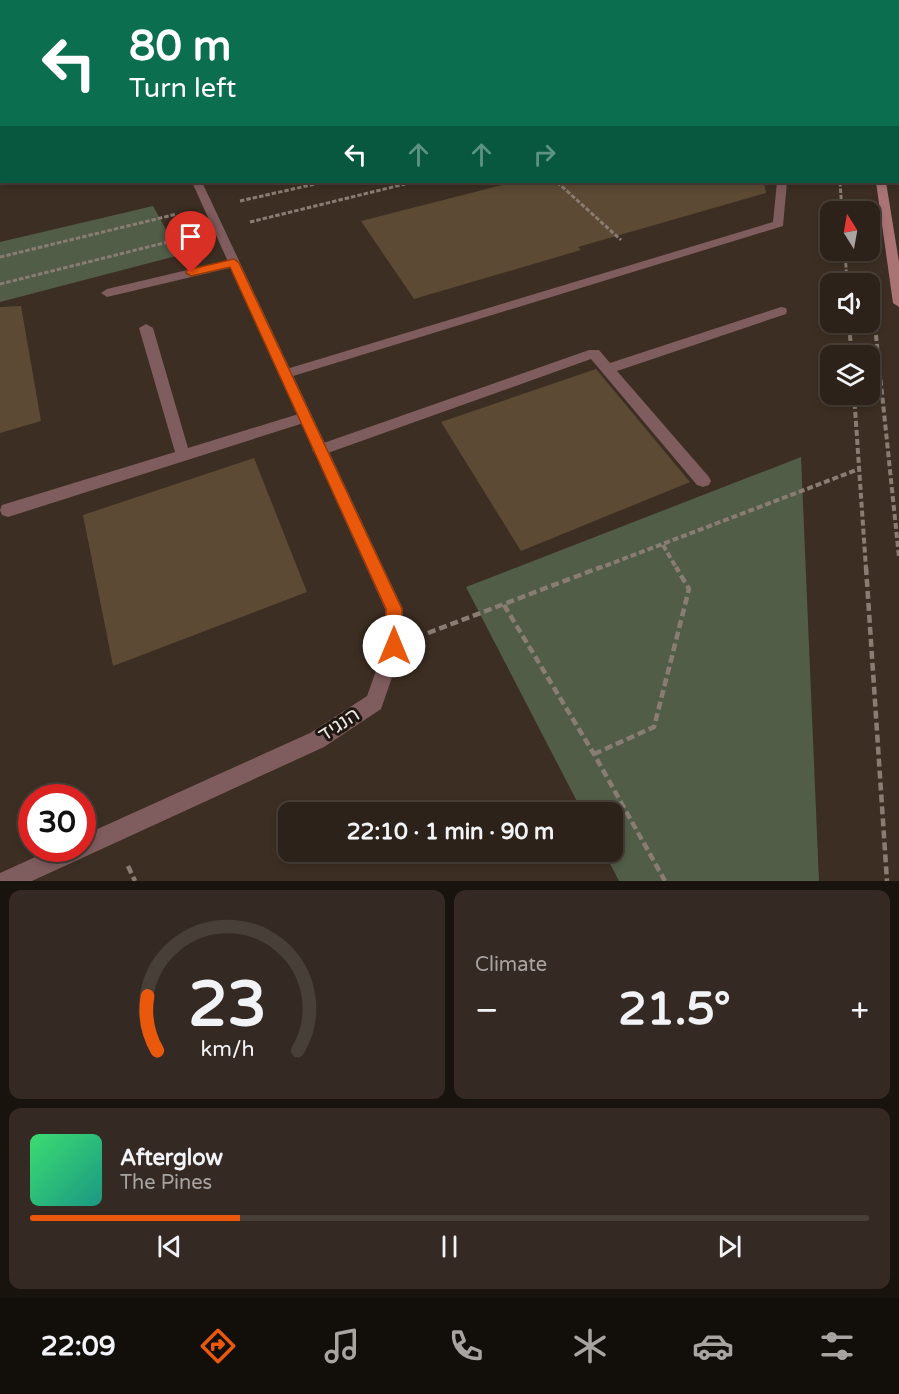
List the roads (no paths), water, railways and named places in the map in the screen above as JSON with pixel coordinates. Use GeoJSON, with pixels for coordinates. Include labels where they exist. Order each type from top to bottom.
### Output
{"type":"FeatureCollection","features":[{"type":"Feature","properties":{"kind":"main road"},"geometry":{"type":"LineString","coordinates":[[881,183],[899,303]]}},
{"type":"Feature","properties":{"kind":"street","name":"הנגיד"},"geometry":{"type":"LineString","coordinates":[[96,841],[317,740],[374,702],[394,646],[394,609],[197,183]]}},
{"type":"Feature","properties":{"kind":"street"},"geometry":{"type":"LineString","coordinates":[[285,374],[779,224],[783,183]]}},
{"type":"Feature","properties":{"kind":"street"},"geometry":{"type":"LineString","coordinates":[[107,293],[234,263]]}},
{"type":"Feature","properties":{"kind":"street"},"geometry":{"type":"LineString","coordinates":[[608,369],[781,311]]}},
{"type":"Feature","properties":{"kind":"street"},"geometry":{"type":"LineString","coordinates":[[146,328],[183,455]]}},
{"type":"Feature","properties":{"kind":"street"},"geometry":{"type":"LineString","coordinates":[[320,450],[594,353],[703,481]]}},
{"type":"Feature","properties":{"kind":"street"},"geometry":{"type":"LineString","coordinates":[[8,510],[305,417]]}},
{"type":"Feature","properties":{"kind":"street"},"geometry":{"type":"LineString","coordinates":[[7,881],[49,862]]}}]}
